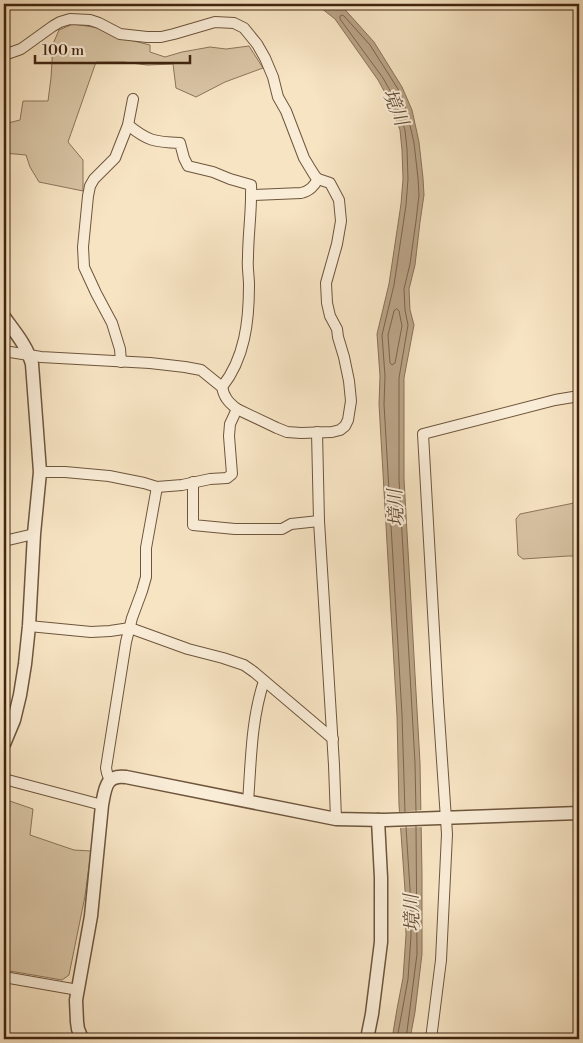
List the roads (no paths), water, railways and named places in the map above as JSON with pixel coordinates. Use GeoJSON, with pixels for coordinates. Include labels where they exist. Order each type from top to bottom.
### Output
{"type":"FeatureCollection","features":[{"type":"Feature","properties":{"kind":"street"},"geometry":{"type":"LineString","coordinates":[[4,55],[21,50],[52,26],[70,19],[90,20],[120,34],[147,37],[161,37],[215,22],[234,23],[244,28],[265,58],[278,97],[286,111],[304,158],[315,176],[330,183],[339,200],[340,221],[337,244],[326,284],[326,295],[347,370],[351,401],[348,420],[340,430],[332,432],[287,432],[237,409],[224,397],[222,387],[201,370],[150,363],[30,356],[4,351]]}},
{"type":"Feature","properties":{"kind":"street"},"geometry":{"type":"LineString","coordinates":[[121,362],[120,348],[112,323],[84,267],[83,247],[90,186],[94,179],[115,158],[128,124],[133,99]]}},
{"type":"Feature","properties":{"kind":"street"},"geometry":{"type":"LineString","coordinates":[[128,124],[142,136],[152,141],[180,143],[188,166],[251,185],[248,260],[249,300],[245,337],[236,366],[222,387]]}},
{"type":"Feature","properties":{"kind":"street"},"geometry":{"type":"LineString","coordinates":[[251,195],[307,192],[313,187],[318,178]]}},
{"type":"Feature","properties":{"kind":"street"},"geometry":{"type":"LineString","coordinates":[[4,317],[30,356],[40,472],[25,664],[14,720],[4,744]]}},
{"type":"Feature","properties":{"kind":"street"},"geometry":{"type":"LineString","coordinates":[[431,1039],[441,960],[447,834],[442,818],[438,702],[423,434],[555,400],[579,396]]}},
{"type":"Feature","properties":{"kind":"street"},"geometry":{"type":"LineString","coordinates":[[40,472],[110,476],[157,487],[227,478],[232,474],[230,424],[237,409]]}},
{"type":"Feature","properties":{"kind":"street"},"geometry":{"type":"LineString","coordinates":[[317,432],[319,521],[333,739],[336,819]]}},
{"type":"Feature","properties":{"kind":"street"},"geometry":{"type":"LineString","coordinates":[[193,482],[193,525],[235,529],[282,529],[291,524],[319,521]]}},
{"type":"Feature","properties":{"kind":"street"},"geometry":{"type":"LineString","coordinates":[[110,781],[106,768],[126,642],[146,577],[146,548],[157,487]]}},
{"type":"Feature","properties":{"kind":"street"},"geometry":{"type":"LineString","coordinates":[[4,541],[34,534]]}},
{"type":"Feature","properties":{"kind":"street"},"geometry":{"type":"LineString","coordinates":[[29,626],[91,632],[130,628],[188,649],[244,666],[254,672],[333,739]]}},
{"type":"Feature","properties":{"kind":"street"},"geometry":{"type":"LineString","coordinates":[[248,802],[258,698],[264,681]]}},
{"type":"Feature","properties":{"kind":"street"},"geometry":{"type":"LineString","coordinates":[[82,1039],[78,1029],[76,1000],[91,916],[102,805],[106,788],[110,781],[116,777],[121,776],[336,819],[383,820],[579,813]]}},
{"type":"Feature","properties":{"kind":"street"},"geometry":{"type":"LineString","coordinates":[[4,779],[102,805]]}},
{"type":"Feature","properties":{"kind":"street"},"geometry":{"type":"LineString","coordinates":[[367,1039],[381,942],[383,820]]}},
{"type":"Feature","properties":{"kind":"street"},"geometry":{"type":"LineString","coordinates":[[4,977],[78,990]]}},
{"type":"Feature","properties":{"kind":"water","name":"境川"},"geometry":{"type":"Polygon","coordinates":[[[316,4],[340,4],[374,42],[402,87],[412,110],[419,142],[423,178],[424,195],[415,265],[409,289],[410,310],[414,325],[404,378],[404,479],[420,763],[422,875],[422,954],[410,1039],[392,1039],[403,978],[406,935],[399,805],[397,716],[379,404],[380,376],[377,334],[389,284],[401,204],[403,179],[402,150],[400,130],[388,98],[378,80],[335,19],[316,4]]]}}]}
